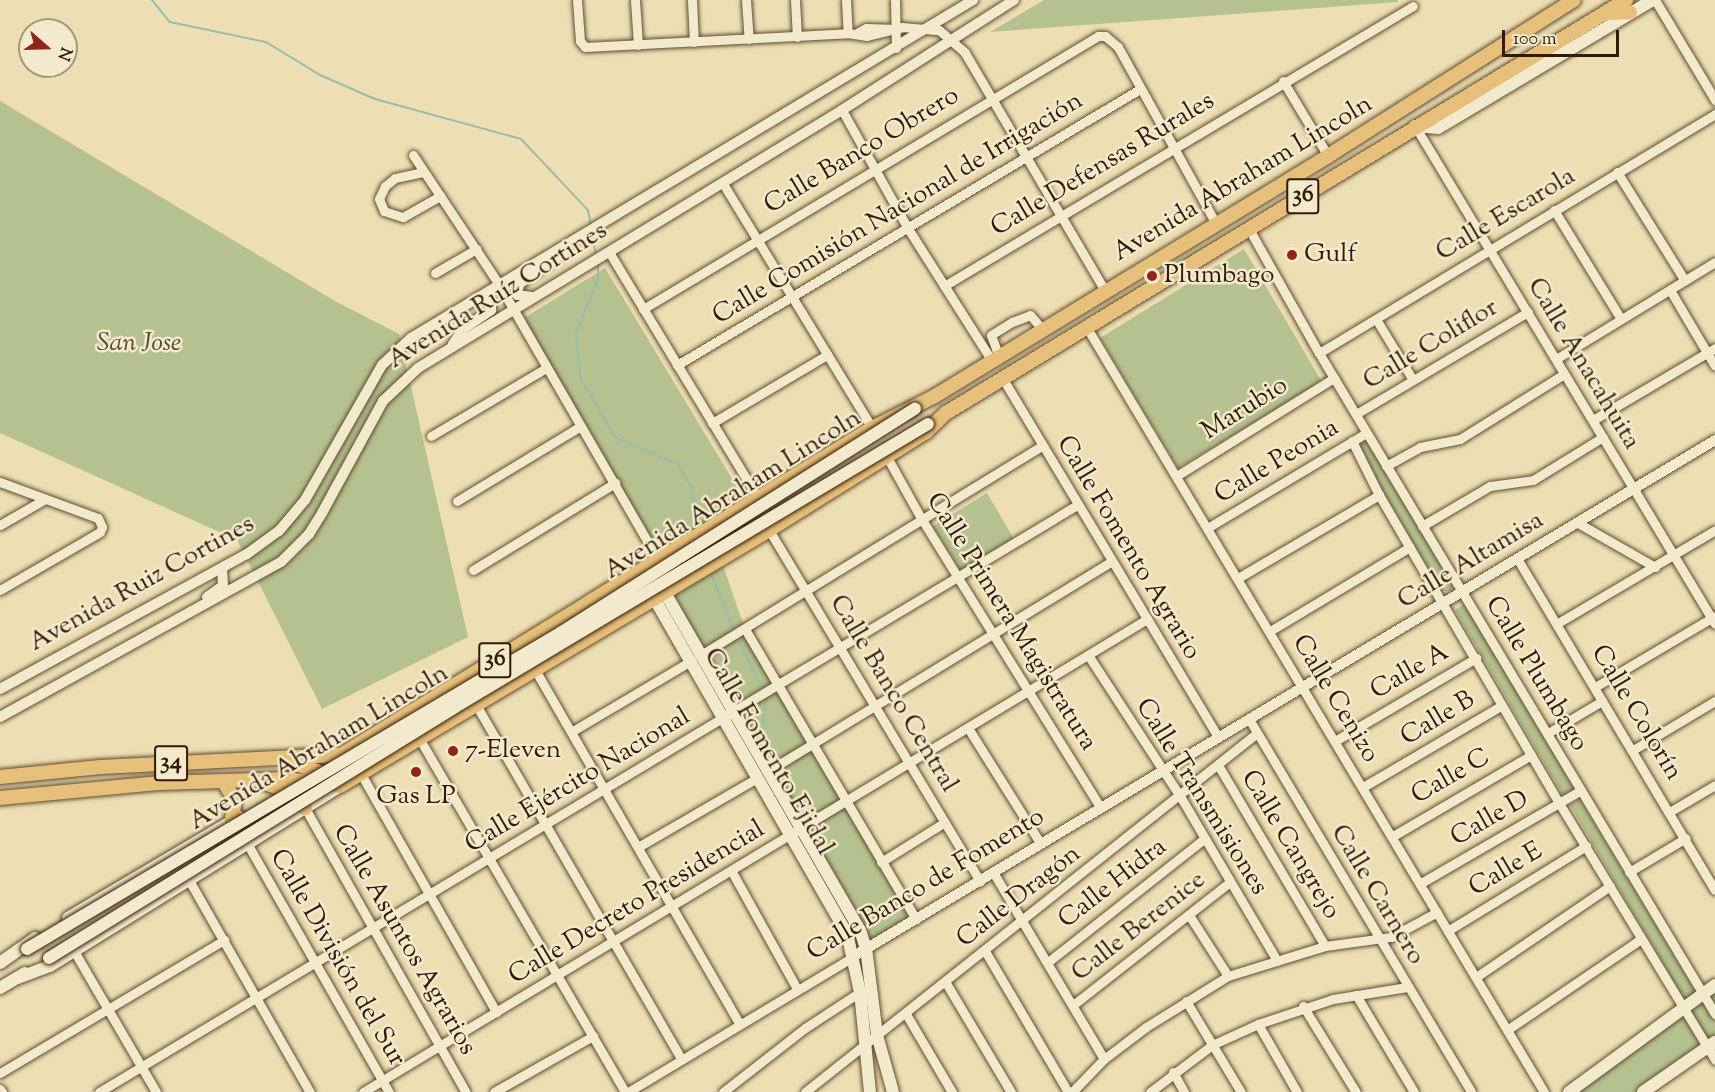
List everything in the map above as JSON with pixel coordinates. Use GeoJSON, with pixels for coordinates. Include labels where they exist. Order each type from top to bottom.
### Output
{"type":"FeatureCollection","features":[{"type":"Feature","properties":{"kind":"main road","name":"Avenida Abraham Lincoln"},"geometry":{"type":"LineString","coordinates":[[0,965],[560,633],[935,396],[1328,156],[1573,0]]}},
{"type":"Feature","properties":{"kind":"main road"},"geometry":{"type":"LineString","coordinates":[[1416,126],[1438,128],[1534,69],[1628,6],[1654,0]]}},
{"type":"Feature","properties":{"kind":"main road","name":"36"},"geometry":{"type":"LineString","coordinates":[[0,988],[455,707],[1003,380],[1416,126],[1604,14],[1628,6]]}},
{"type":"Feature","properties":{"kind":"main road"},"geometry":{"type":"LineString","coordinates":[[1508,71],[1534,69]]}},
{"type":"Feature","properties":{"kind":"main road","name":"Avenida Abraham Lincoln"},"geometry":{"type":"LineString","coordinates":[[0,965],[29,942],[317,771],[341,754],[872,428],[935,396]]}},
{"type":"Feature","properties":{"kind":"main road","name":"Avenida Abraham Lincoln"},"geometry":{"type":"LineString","coordinates":[[18,978],[50,966],[190,882],[334,788],[769,530],[926,432],[946,413]]}},
{"type":"Feature","properties":{"kind":"main road"},"geometry":{"type":"LineString","coordinates":[[672,550],[673,570],[687,577]]}},
{"type":"Feature","properties":{"kind":"main road","name":"Calle Fomento Ejidal"},"geometry":{"type":"LineString","coordinates":[[649,566],[659,594],[694,659],[866,948]]}},
{"type":"Feature","properties":{"kind":"main road","name":"34"},"geometry":{"type":"LineString","coordinates":[[0,777],[341,754]]}},
{"type":"Feature","properties":{"kind":"main road"},"geometry":{"type":"LineString","coordinates":[[271,758],[317,771],[334,788]]}},
{"type":"Feature","properties":{"kind":"main road"},"geometry":{"type":"LineString","coordinates":[[0,791],[53,783],[58,772]]}},
{"type":"Feature","properties":{"kind":"main road","name":"34"},"geometry":{"type":"LineString","coordinates":[[0,798],[223,781],[302,779],[334,788]]}},
{"type":"Feature","properties":{"kind":"main road"},"geometry":{"type":"LineString","coordinates":[[257,780],[284,790],[304,808]]}},
{"type":"Feature","properties":{"kind":"main road"},"geometry":{"type":"LineString","coordinates":[[223,781],[235,800],[232,820]]}},
{"type":"Feature","properties":{"kind":"main road"},"geometry":{"type":"LineString","coordinates":[[250,811],[267,818],[266,832]]}},
{"type":"Feature","properties":{"kind":"main road","name":"Calle Fomento Ejidal"},"geometry":{"type":"LineString","coordinates":[[797,832],[847,933],[854,956],[870,1092]]}},
{"type":"Feature","properties":{"kind":"main road"},"geometry":{"type":"LineString","coordinates":[[866,948],[877,1035],[893,1092]]}},
{"type":"Feature","properties":{"kind":"main road"},"geometry":{"type":"LineString","coordinates":[[1569,1092],[1715,985]]}},
{"type":"Feature","properties":{"kind":"main road"},"geometry":{"type":"LineString","coordinates":[[1643,1092],[1711,1045]]}},
{"type":"Feature","properties":{"kind":"street"},"geometry":{"type":"LineString","coordinates":[[577,0],[582,45],[638,45],[853,33],[878,35],[894,28],[928,28],[950,38],[961,48],[1105,291]]}},
{"type":"Feature","properties":{"kind":"street"},"geometry":{"type":"LineString","coordinates":[[635,0],[638,45]]}},
{"type":"Feature","properties":{"kind":"street"},"geometry":{"type":"LineString","coordinates":[[692,0],[694,42]]}},
{"type":"Feature","properties":{"kind":"street"},"geometry":{"type":"LineString","coordinates":[[746,0],[749,39]]}},
{"type":"Feature","properties":{"kind":"street"},"geometry":{"type":"LineString","coordinates":[[795,0],[797,37]]}},
{"type":"Feature","properties":{"kind":"street"},"geometry":{"type":"LineString","coordinates":[[846,0],[853,33]]}},
{"type":"Feature","properties":{"kind":"street"},"geometry":{"type":"LineString","coordinates":[[895,0],[896,48]]}},
{"type":"Feature","properties":{"kind":"street","name":"Avenida Ruíz Cortines"},"geometry":{"type":"LineString","coordinates":[[419,332],[500,286],[973,0]]}},
{"type":"Feature","properties":{"kind":"street","name":"Avenida Ruíz Cortines"},"geometry":{"type":"LineString","coordinates":[[3,714],[263,574],[294,549],[322,513],[383,401],[399,381],[842,110],[950,38],[1014,0]]}},
{"type":"Feature","properties":{"kind":"street"},"geometry":{"type":"LineString","coordinates":[[1654,0],[1715,100]]}},
{"type":"Feature","properties":{"kind":"street","name":"Calle Defensas Rurales"},"geometry":{"type":"LineString","coordinates":[[944,286],[1173,146],[1413,6]]}},
{"type":"Feature","properties":{"kind":"street","name":"Calle Banco Obrero"},"geometry":{"type":"LineString","coordinates":[[643,309],[1089,38],[1105,36],[1118,47],[1140,89]]}},
{"type":"Feature","properties":{"kind":"street"},"geometry":{"type":"LineString","coordinates":[[1283,81],[1328,156]]}},
{"type":"Feature","properties":{"kind":"street"},"geometry":{"type":"LineString","coordinates":[[1140,89],[1216,224]]}},
{"type":"Feature","properties":{"kind":"street","name":"Calle Comisión Nacional de Irrigación"},"geometry":{"type":"LineString","coordinates":[[677,364],[1140,89]]}},
{"type":"Feature","properties":{"kind":"street"},"geometry":{"type":"LineString","coordinates":[[842,110],[907,226],[944,286],[996,359]]}},
{"type":"Feature","properties":{"kind":"street","name":"Calle Escarola"},"geometry":{"type":"LineString","coordinates":[[1319,353],[1715,114]]}},
{"type":"Feature","properties":{"kind":"street","name":"Calle Anacahuita"},"geometry":{"type":"LineString","coordinates":[[1416,126],[1672,555],[1714,620]]}},
{"type":"Feature","properties":{"kind":"street"},"geometry":{"type":"LineString","coordinates":[[413,155],[500,286],[579,427],[615,483],[649,566]]}},
{"type":"Feature","properties":{"kind":"street"},"geometry":{"type":"LineString","coordinates":[[423,172],[395,178],[385,186],[379,199],[384,211],[403,217],[440,196]]}},
{"type":"Feature","properties":{"kind":"street"},"geometry":{"type":"LineString","coordinates":[[1617,172],[1684,281]]}},
{"type":"Feature","properties":{"kind":"street"},"geometry":{"type":"LineString","coordinates":[[722,182],[872,428]]}},
{"type":"Feature","properties":{"kind":"street"},"geometry":{"type":"LineString","coordinates":[[1554,210],[1621,319]]}},
{"type":"Feature","properties":{"kind":"street","name":"Calle Plumbago"},"geometry":{"type":"LineString","coordinates":[[1249,229],[1366,433],[1715,1014]]}},
{"type":"Feature","properties":{"kind":"street"},"geometry":{"type":"LineString","coordinates":[[535,297],[520,298],[516,291],[519,284],[559,259],[576,240]]}},
{"type":"Feature","properties":{"kind":"street"},"geometry":{"type":"LineString","coordinates":[[435,273],[476,249]]}},
{"type":"Feature","properties":{"kind":"street"},"geometry":{"type":"LineString","coordinates":[[609,252],[758,498]]}},
{"type":"Feature","properties":{"kind":"street"},"geometry":{"type":"LineString","coordinates":[[1556,358],[1715,262]]}},
{"type":"Feature","properties":{"kind":"street"},"geometry":{"type":"LineString","coordinates":[[1670,290],[1711,350],[1715,366]]}},
{"type":"Feature","properties":{"kind":"street"},"geometry":{"type":"LineString","coordinates":[[452,347],[463,329],[491,310],[491,300],[480,297]]}},
{"type":"Feature","properties":{"kind":"street","name":"Calle Coliflor"},"geometry":{"type":"LineString","coordinates":[[1356,414],[1527,312]]}},
{"type":"Feature","properties":{"kind":"street"},"geometry":{"type":"LineString","coordinates":[[996,359],[989,339],[1005,326],[1030,315],[1043,330]]}},
{"type":"Feature","properties":{"kind":"street"},"geometry":{"type":"LineString","coordinates":[[1376,319],[1413,380]]}},
{"type":"Feature","properties":{"kind":"street","name":"Calle Cenizo"},"geometry":{"type":"LineString","coordinates":[[1087,328],[1209,526],[1302,687],[1544,1092]]}},
{"type":"Feature","properties":{"kind":"street","name":"Avenida Ruiz Cortines"},"geometry":{"type":"LineString","coordinates":[[0,689],[262,544],[294,516],[382,365],[419,332]]}},
{"type":"Feature","properties":{"kind":"street"},"geometry":{"type":"LineString","coordinates":[[1593,420],[1711,350]]}},
{"type":"Feature","properties":{"kind":"street"},"geometry":{"type":"LineString","coordinates":[[712,423],[827,354]]}},
{"type":"Feature","properties":{"kind":"street"},"geometry":{"type":"LineString","coordinates":[[431,436],[546,368]]}},
{"type":"Feature","properties":{"kind":"street"},"geometry":{"type":"LineString","coordinates":[[1386,466],[1420,447],[1460,440],[1564,374]]}},
{"type":"Feature","properties":{"kind":"street","name":"Marubio"},"geometry":{"type":"LineString","coordinates":[[1178,475],[1334,378]]}},
{"type":"Feature","properties":{"kind":"street","name":"Calle Fomento Agrario"},"geometry":{"type":"LineString","coordinates":[[1003,380],[1218,737]]}},
{"type":"Feature","properties":{"kind":"street"},"geometry":{"type":"LineString","coordinates":[[457,501],[579,427]]}},
{"type":"Feature","properties":{"kind":"street","name":"Calle Peonia"},"geometry":{"type":"LineString","coordinates":[[1209,526],[1366,433]]}},
{"type":"Feature","properties":{"kind":"street"},"geometry":{"type":"LineString","coordinates":[[1422,526],[1490,486],[1533,480],[1603,437]]}},
{"type":"Feature","properties":{"kind":"street","name":"Calle Altamisa"},"geometry":{"type":"LineString","coordinates":[[1250,719],[1715,440]]}},
{"type":"Feature","properties":{"kind":"street","name":"Calle Plumbago"},"geometry":{"type":"LineString","coordinates":[[1352,441],[1378,495],[1641,939],[1711,1045],[1715,1060]]}},
{"type":"Feature","properties":{"kind":"street"},"geometry":{"type":"LineString","coordinates":[[571,732],[808,591],[921,518],[1042,446]]}},
{"type":"Feature","properties":{"kind":"street","name":"Calle Primera Magistratura"},"geometry":{"type":"LineString","coordinates":[[887,457],[921,518],[1101,808]]}},
{"type":"Feature","properties":{"kind":"street"},"geometry":{"type":"LineString","coordinates":[[0,482],[98,518],[102,527],[100,532],[0,590]]}},
{"type":"Feature","properties":{"kind":"street"},"geometry":{"type":"LineString","coordinates":[[473,570],[615,483]]}},
{"type":"Feature","properties":{"kind":"street"},"geometry":{"type":"LineString","coordinates":[[1238,578],[1378,495]]}},
{"type":"Feature","properties":{"kind":"street"},"geometry":{"type":"LineString","coordinates":[[0,525],[45,499]]}},
{"type":"Feature","properties":{"kind":"street","name":"Calle Ejército Nacional"},"geometry":{"type":"LineString","coordinates":[[99,1092],[604,789],[778,688],[1077,505]]}},
{"type":"Feature","properties":{"kind":"street"},"geometry":{"type":"LineString","coordinates":[[1578,523],[1655,567]]}},
{"type":"Feature","properties":{"kind":"street","name":"Calle Banco Central"},"geometry":{"type":"LineString","coordinates":[[769,530],[808,591],[980,881]]}},
{"type":"Feature","properties":{"kind":"street"},"geometry":{"type":"LineString","coordinates":[[1558,623],[1715,530]]}},
{"type":"Feature","properties":{"kind":"street"},"geometry":{"type":"LineString","coordinates":[[1270,632],[1410,548]]}},
{"type":"Feature","properties":{"kind":"street","name":"Calle Colorín"},"geometry":{"type":"LineString","coordinates":[[1518,560],[1686,838],[1712,875],[1715,890]]}},
{"type":"Feature","properties":{"kind":"street"},"geometry":{"type":"LineString","coordinates":[[638,847],[995,636],[1111,562]]}},
{"type":"Feature","properties":{"kind":"street"},"geometry":{"type":"LineString","coordinates":[[132,646],[145,632],[218,591],[225,577],[222,568]]}},
{"type":"Feature","properties":{"kind":"street","name":"Calle Decreto Presidencial"},"geometry":{"type":"LineString","coordinates":[[363,1092],[1031,692],[1147,618]]}},
{"type":"Feature","properties":{"kind":"street"},"geometry":{"type":"LineString","coordinates":[[1595,687],[1714,620]]}},
{"type":"Feature","properties":{"kind":"street"},"geometry":{"type":"LineString","coordinates":[[745,629],[811,745],[916,919]]}},
{"type":"Feature","properties":{"kind":"street","name":"Calle Transmisiones"},"geometry":{"type":"LineString","coordinates":[[1088,656],[1180,796],[1277,961]]}},
{"type":"Feature","properties":{"kind":"street","name":"Calle A"},"geometry":{"type":"LineString","coordinates":[[1335,741],[1476,658]]}},
{"type":"Feature","properties":{"kind":"street"},"geometry":{"type":"LineString","coordinates":[[534,668],[739,1023]]}},
{"type":"Feature","properties":{"kind":"street"},"geometry":{"type":"LineString","coordinates":[[1548,733],[1602,701]]}},
{"type":"Feature","properties":{"kind":"street"},"geometry":{"type":"LineString","coordinates":[[1634,750],[1715,701]]}},
{"type":"Feature","properties":{"kind":"street"},"geometry":{"type":"LineString","coordinates":[[475,704],[681,1058]]}},
{"type":"Feature","properties":{"kind":"street","name":"Calle B"},"geometry":{"type":"LineString","coordinates":[[1363,787],[1502,705]]}},
{"type":"Feature","properties":{"kind":"street","name":"Calle Banco de Fomento"},"geometry":{"type":"LineString","coordinates":[[626,1092],[1250,719]]}},
{"type":"Feature","properties":{"kind":"street","name":"Calle Carnero"},"geometry":{"type":"LineString","coordinates":[[1250,719],[1471,1092]]}},
{"type":"Feature","properties":{"kind":"street"},"geometry":{"type":"LineString","coordinates":[[968,728],[1040,843]]}},
{"type":"Feature","properties":{"kind":"street","name":"Calle Dragón"},"geometry":{"type":"LineString","coordinates":[[806,1092],[1257,733]]}},
{"type":"Feature","properties":{"kind":"street"},"geometry":{"type":"LineString","coordinates":[[419,738],[626,1092]]}},
{"type":"Feature","properties":{"kind":"street","name":"Calle C"},"geometry":{"type":"LineString","coordinates":[[1392,836],[1531,755]]}},
{"type":"Feature","properties":{"kind":"street","name":"Calle Cangrejo"},"geometry":{"type":"LineString","coordinates":[[1218,765],[1325,946]]}},
{"type":"Feature","properties":{"kind":"street"},"geometry":{"type":"LineString","coordinates":[[361,774],[496,1012]]}},
{"type":"Feature","properties":{"kind":"street"},"geometry":{"type":"LineString","coordinates":[[1671,811],[1715,785]]}},
{"type":"Feature","properties":{"kind":"street","name":"Calle D"},"geometry":{"type":"LineString","coordinates":[[1421,883],[1580,791]]}},
{"type":"Feature","properties":{"kind":"street","name":"Calle Asuntos Agrarios"},"geometry":{"type":"LineString","coordinates":[[304,808],[466,1092]]}},
{"type":"Feature","properties":{"kind":"street"},"geometry":{"type":"LineString","coordinates":[[881,862],[945,822]]}},
{"type":"Feature","properties":{"kind":"street"},"geometry":{"type":"LineString","coordinates":[[1629,872],[1686,838]]}},
{"type":"Feature","properties":{"kind":"street","name":"Calle Hidra"},"geometry":{"type":"LineString","coordinates":[[1048,962],[1204,839]]}},
{"type":"Feature","properties":{"kind":"street","name":"Calle División del Sur"},"geometry":{"type":"LineString","coordinates":[[248,845],[389,1092]]}},
{"type":"Feature","properties":{"kind":"street","name":"Calle E"},"geometry":{"type":"LineString","coordinates":[[1449,930],[1586,846]]}},
{"type":"Feature","properties":{"kind":"street"},"geometry":{"type":"LineString","coordinates":[[732,872],[797,989]]}},
{"type":"Feature","properties":{"kind":"street"},"geometry":{"type":"LineString","coordinates":[[993,872],[1104,1059]]}},
{"type":"Feature","properties":{"kind":"street"},"geometry":{"type":"LineString","coordinates":[[190,882],[310,1092]]}},
{"type":"Feature","properties":{"kind":"street","name":"Calle Berenice"},"geometry":{"type":"LineString","coordinates":[[1073,1005],[1230,882]]}},
{"type":"Feature","properties":{"kind":"street"},"geometry":{"type":"LineString","coordinates":[[1476,976],[1610,886]]}},
{"type":"Feature","properties":{"kind":"street"},"geometry":{"type":"LineString","coordinates":[[1072,1092],[1104,1059],[1186,1001],[1228,976],[1325,946],[1378,938],[1409,930],[1437,912]]}},
{"type":"Feature","properties":{"kind":"street"},"geometry":{"type":"LineString","coordinates":[[1189,915],[1228,976]]}},
{"type":"Feature","properties":{"kind":"street"},"geometry":{"type":"LineString","coordinates":[[1507,1030],[1641,939]]}},
{"type":"Feature","properties":{"kind":"street"},"geometry":{"type":"LineString","coordinates":[[0,1073],[224,940]]}},
{"type":"Feature","properties":{"kind":"street"},"geometry":{"type":"LineString","coordinates":[[74,951],[156,1092]]}},
{"type":"Feature","properties":{"kind":"street"},"geometry":{"type":"LineString","coordinates":[[985,951],[1068,1092]]}},
{"type":"Feature","properties":{"kind":"street"},"geometry":{"type":"LineString","coordinates":[[945,983],[1011,1092]]}},
{"type":"Feature","properties":{"kind":"street"},"geometry":{"type":"LineString","coordinates":[[1150,1092],[1173,1072],[1212,1046],[1258,1024],[1303,1006],[1407,987]]}},
{"type":"Feature","properties":{"kind":"street"},"geometry":{"type":"LineString","coordinates":[[723,1092],[805,1028],[860,992]]}},
{"type":"Feature","properties":{"kind":"street"},"geometry":{"type":"LineString","coordinates":[[1356,995],[1414,1092]]}},
{"type":"Feature","properties":{"kind":"street"},"geometry":{"type":"LineString","coordinates":[[1186,1001],[1241,1092]]}},
{"type":"Feature","properties":{"kind":"street"},"geometry":{"type":"LineString","coordinates":[[1303,1006],[1356,1092]]}},
{"type":"Feature","properties":{"kind":"street"},"geometry":{"type":"LineString","coordinates":[[906,1014],[952,1092]]}},
{"type":"Feature","properties":{"kind":"street"},"geometry":{"type":"LineString","coordinates":[[1258,1024],[1297,1092]]}},
{"type":"Feature","properties":{"kind":"street"},"geometry":{"type":"LineString","coordinates":[[494,1092],[593,1036]]}},
{"type":"Feature","properties":{"kind":"street"},"geometry":{"type":"LineString","coordinates":[[1173,1072],[1184,1092]]}},
{"type":"Feature","properties":{"kind":"green space"},"geometry":{"type":"Polygon","coordinates":[[[1044,0],[1398,0],[1398,2],[990,32],[1044,0]]]}},
{"type":"Feature","properties":{"kind":"green space","name":"San Jose"},"geometry":{"type":"Polygon","coordinates":[[[0,101],[335,301],[399,334],[468,637],[322,709],[237,540],[0,433],[0,101]]]}},
{"type":"Feature","properties":{"kind":"green space"},"geometry":{"type":"Polygon","coordinates":[[[1244,249],[1322,382],[1178,468],[1100,338],[1244,249]]]}},
{"type":"Feature","properties":{"kind":"green space"},"geometry":{"type":"Polygon","coordinates":[[[605,268],[746,502],[660,557],[519,321],[605,268]]]}},
{"type":"Feature","properties":{"kind":"green space"},"geometry":{"type":"Polygon","coordinates":[[[1361,442],[1368,442],[1454,584],[1450,591],[1441,591],[1359,450],[1361,442]]]}},
{"type":"Feature","properties":{"kind":"green space"},"geometry":{"type":"Polygon","coordinates":[[[987,493],[1015,541],[961,571],[933,526],[987,493]]]}},
{"type":"Feature","properties":{"kind":"green space"},"geometry":{"type":"Polygon","coordinates":[[[722,563],[745,629],[916,919],[866,948],[664,591],[722,563]]]}},
{"type":"Feature","properties":{"kind":"green space"},"geometry":{"type":"Polygon","coordinates":[[[1465,603],[1575,790],[1564,797],[1455,610],[1465,603]]]}},
{"type":"Feature","properties":{"kind":"green space"},"geometry":{"type":"Polygon","coordinates":[[[1580,799],[1697,993],[1685,1001],[1570,805],[1580,799]]]}},
{"type":"Feature","properties":{"kind":"green space"},"geometry":{"type":"Polygon","coordinates":[[[1715,985],[1715,1042],[1643,1092],[1569,1092],[1715,985]]]}},
{"type":"Feature","properties":{"kind":"waterway"},"geometry":{"type":"LineString","coordinates":[[152,0],[170,22],[266,42],[320,75],[375,99],[521,139],[588,210],[591,226]]}},
{"type":"Feature","properties":{"kind":"waterway"},"geometry":{"type":"LineString","coordinates":[[592,235],[596,256]]}},
{"type":"Feature","properties":{"kind":"waterway"},"geometry":{"type":"LineString","coordinates":[[598,264],[598,279],[576,333],[580,377],[616,438],[678,464],[692,488],[696,524]]}},
{"type":"Feature","properties":{"kind":"waterway"},"geometry":{"type":"LineString","coordinates":[[710,571],[734,630]]}},
{"type":"Feature","properties":{"kind":"waterway"},"geometry":{"type":"LineString","coordinates":[[738,640],[763,689]]}},
{"type":"Feature","properties":{"kind":"waterway"},"geometry":{"type":"LineString","coordinates":[[760,746],[766,702]]}},
{"type":"Feature","properties":{"kind":"place","name":"Gulf"},"geometry":{"type":"Point","coordinates":[1292,255]}},
{"type":"Feature","properties":{"kind":"place","name":"Plumbago"},"geometry":{"type":"Point","coordinates":[1152,276]}},
{"type":"Feature","properties":{"kind":"place","name":"7-Eleven"},"geometry":{"type":"Point","coordinates":[453,751]}},
{"type":"Feature","properties":{"kind":"place","name":"Gas LP"},"geometry":{"type":"Point","coordinates":[416,772]}}]}
